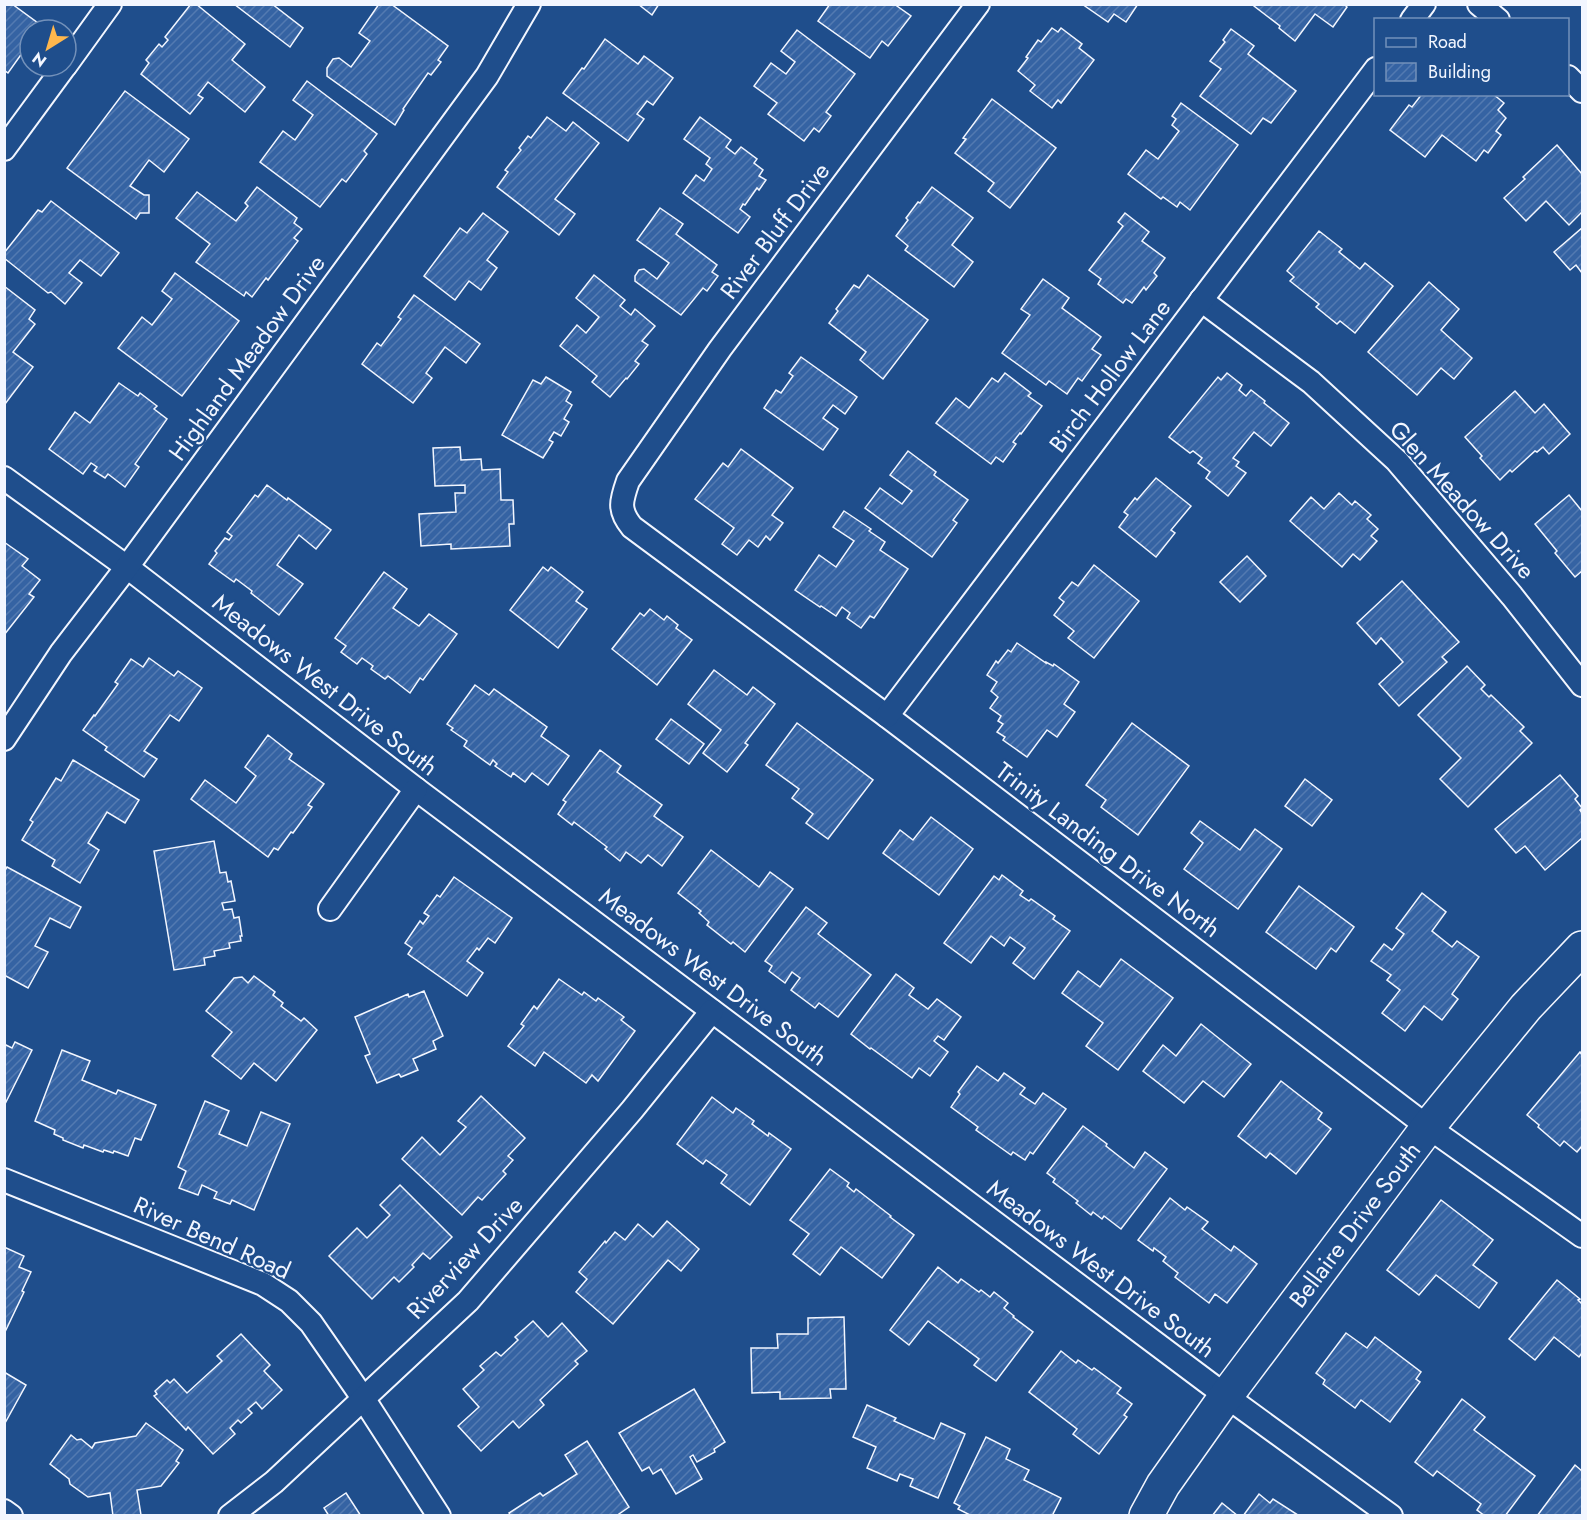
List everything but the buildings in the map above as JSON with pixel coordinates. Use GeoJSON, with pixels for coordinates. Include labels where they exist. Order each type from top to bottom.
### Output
{"type":"FeatureCollection","features":[{"type":"Feature","properties":{"kind":"street"},"geometry":{"type":"LineString","coordinates":[[78,48],[110,4]]}},
{"type":"Feature","properties":{"kind":"street","name":"Highland Meadow Drive"},"geometry":{"type":"LineString","coordinates":[[4,740],[61,653],[127,567],[487,76],[529,4]]}},
{"type":"Feature","properties":{"kind":"street","name":"River Bluff Drive"},"geometry":{"type":"LineString","coordinates":[[623,494],[628,481],[720,349],[978,4]]}},
{"type":"Feature","properties":{"kind":"street"},"geometry":{"type":"LineString","coordinates":[[1414,18],[1424,4]]}},
{"type":"Feature","properties":{"kind":"street"},"geometry":{"type":"LineString","coordinates":[[1479,4],[1496,18]]}},
{"type":"Feature","properties":{"kind":"street","name":"Birch Hollow Lane"},"geometry":{"type":"LineString","coordinates":[[887,716],[1374,72]]}},
{"type":"Feature","properties":{"kind":"street"},"geometry":{"type":"LineString","coordinates":[[4,149],[56,78]]}},
{"type":"Feature","properties":{"kind":"street"},"geometry":{"type":"LineString","coordinates":[[1569,78],[1582,91]]}},
{"type":"Feature","properties":{"kind":"street","name":"Glen Meadow Drive"},"geometry":{"type":"LineString","coordinates":[[1201,300],[1311,382],[1397,461],[1512,596],[1582,685]]}},
{"type":"Feature","properties":{"kind":"street","name":"Meadows West Drive South"},"geometry":{"type":"LineString","coordinates":[[4,478],[127,567],[416,789],[1226,1396],[1391,1515]]}},
{"type":"Feature","properties":{"kind":"street","name":"Trinity Landing Drive North"},"geometry":{"type":"LineString","coordinates":[[623,494],[622,507],[625,519],[632,527],[887,716],[1428,1127],[1582,1236]]}},
{"type":"Feature","properties":{"kind":"street"},"geometry":{"type":"LineString","coordinates":[[330,909],[416,789]]}},
{"type":"Feature","properties":{"kind":"street","name":"Bellaire Drive South"},"geometry":{"type":"LineString","coordinates":[[1146,1515],[1163,1485],[1226,1396],[1428,1127],[1526,1006],[1582,948]]}},
{"type":"Feature","properties":{"kind":"street","name":"Riverview Drive"},"geometry":{"type":"LineString","coordinates":[[230,1515],[274,1482],[468,1301],[632,1110],[712,1011]]}},
{"type":"Feature","properties":{"kind":"street","name":"River Bend Road"},"geometry":{"type":"LineString","coordinates":[[4,1180],[262,1284],[289,1300],[311,1323],[439,1515]]}},
{"type":"Feature","properties":{"kind":"street"},"geometry":{"type":"LineString","coordinates":[[4,1511],[11,1515]]}}]}
